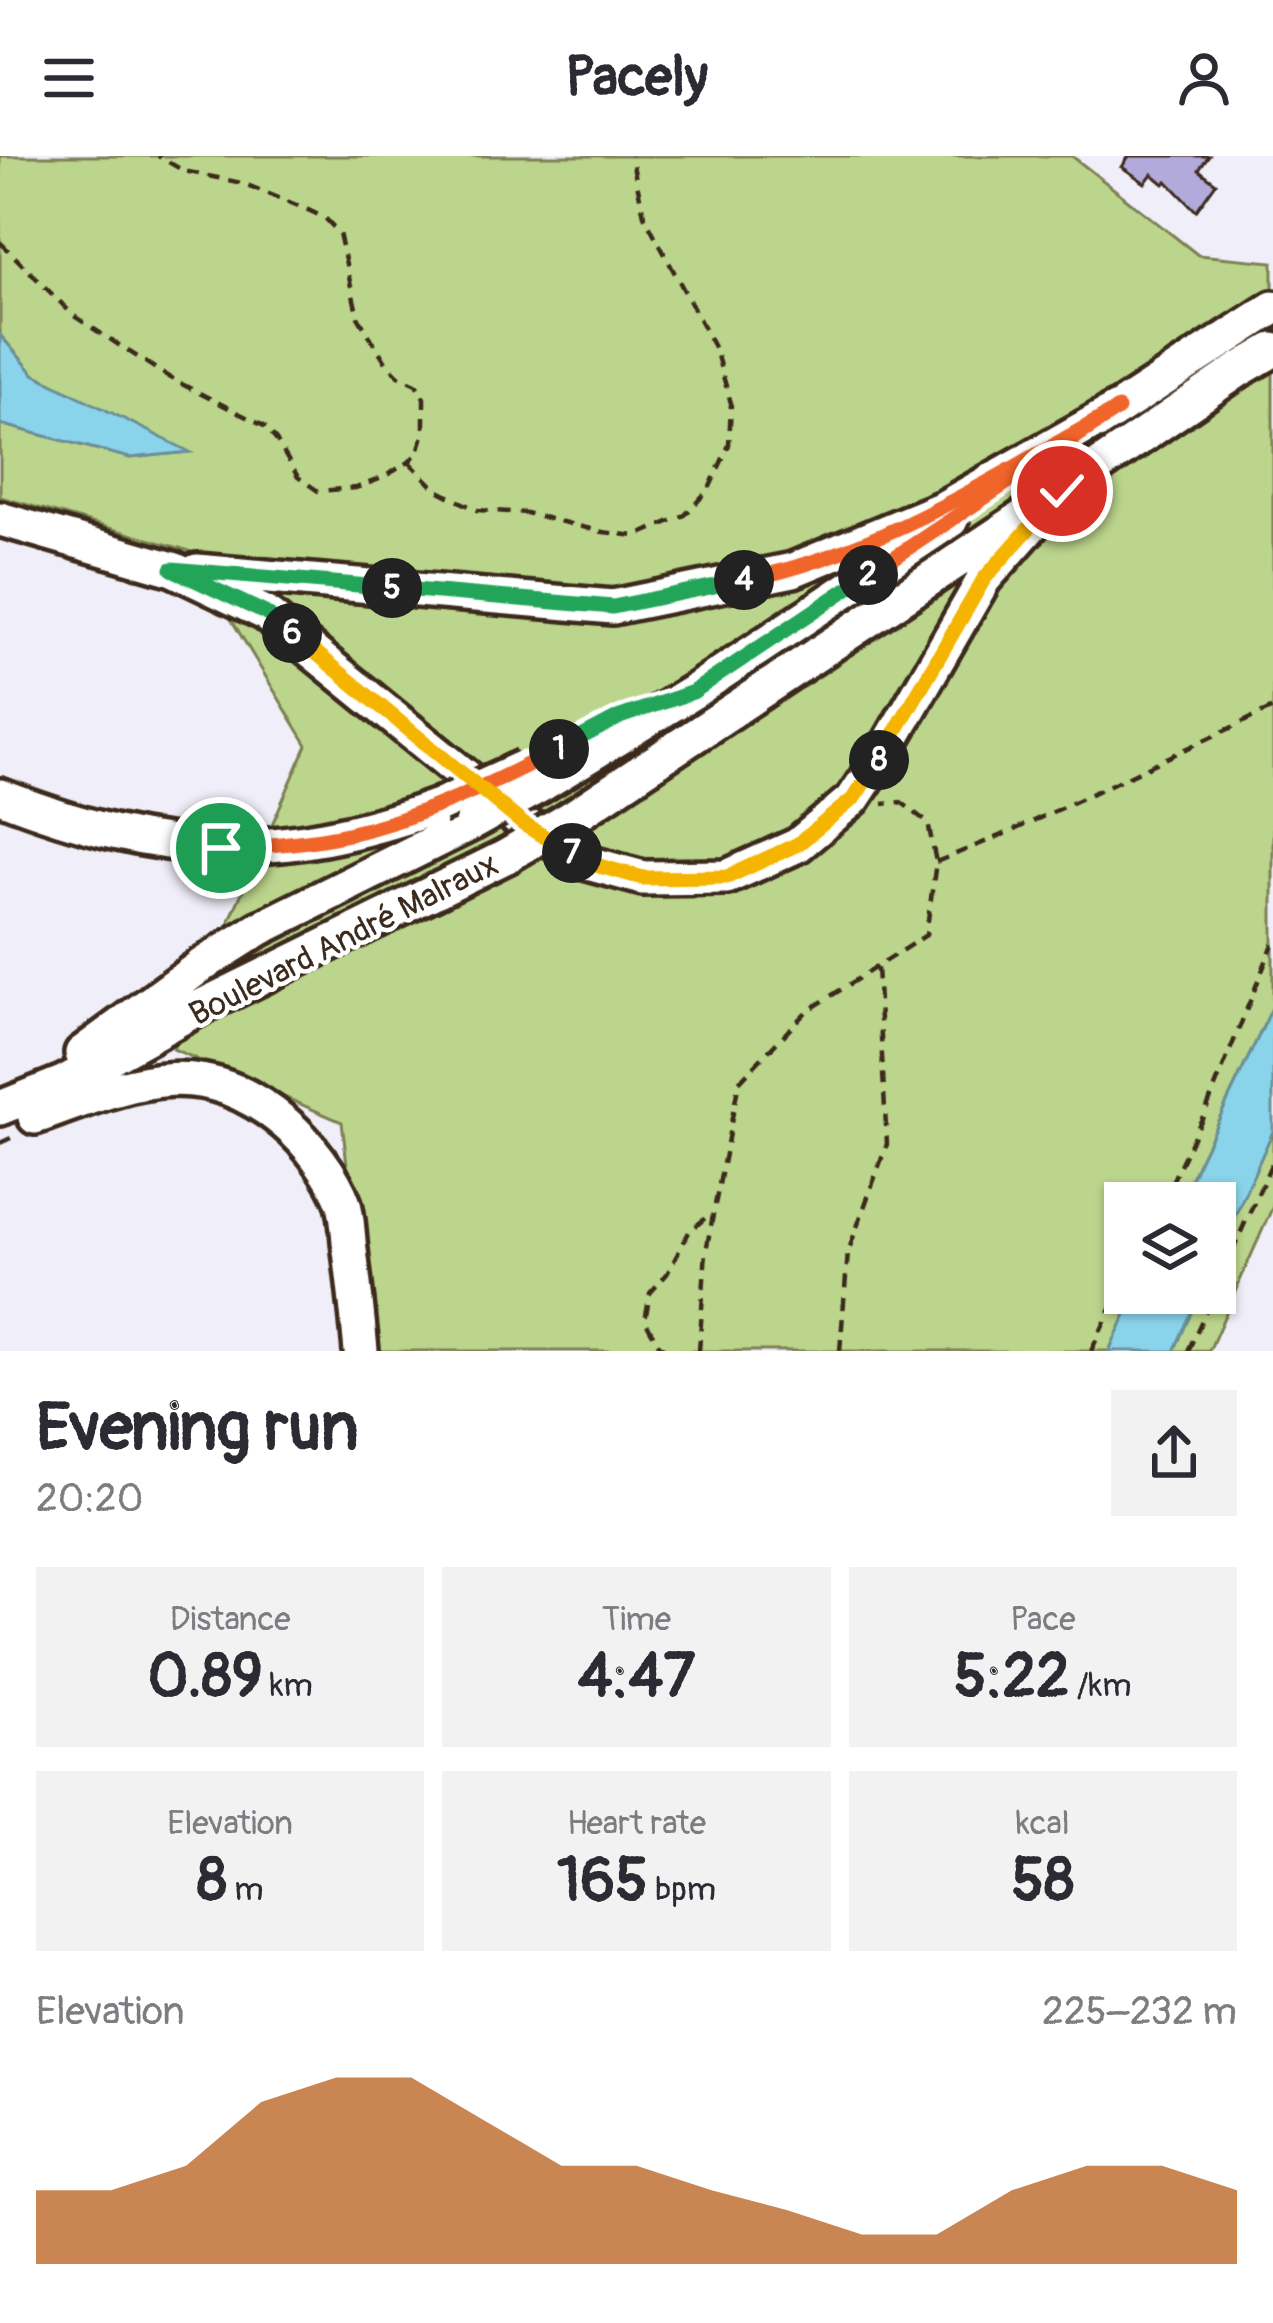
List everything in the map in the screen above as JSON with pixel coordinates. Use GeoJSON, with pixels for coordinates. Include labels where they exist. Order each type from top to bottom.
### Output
{"type":"FeatureCollection","features":[{"type":"Feature","properties":{"kind":"main road"},"geometry":{"type":"LineString","coordinates":[[0,796],[107,832],[221,848],[332,837],[533,776],[620,717],[693,692],[1273,308]]}},
{"type":"Feature","properties":{"kind":"main road","name":"Boulevard André Malraux"},"geometry":{"type":"LineString","coordinates":[[5,1125],[65,1082],[206,1004],[507,856],[571,818],[1273,350]]}},
{"type":"Feature","properties":{"kind":"main road"},"geometry":{"type":"LineString","coordinates":[[172,569],[613,607],[794,570],[943,508],[1118,409]]}},
{"type":"Feature","properties":{"kind":"main road"},"geometry":{"type":"LineString","coordinates":[[0,519],[172,569],[265,613],[523,824],[588,863],[643,878],[727,877],[798,844],[853,799],[984,579],[1062,491]]}},
{"type":"Feature","properties":{"kind":"main road","name":"Boulevard André Malraux"},"geometry":{"type":"LineString","coordinates":[[5,1125],[106,1036],[202,965],[259,928],[472,823],[533,776]]}},
{"type":"Feature","properties":{"kind":"main road"},"geometry":{"type":"LineString","coordinates":[[5,1125],[114,1089],[164,1079],[223,1085],[263,1104],[310,1144],[344,1204],[361,1351]]}},
{"type":"Feature","properties":{"kind":"path"},"geometry":{"type":"LineString","coordinates":[[0,242],[74,316],[170,378],[264,426],[298,477],[318,490],[356,488],[409,462],[424,432],[424,398],[416,384],[387,364],[358,317],[339,233],[325,218],[306,209],[242,183],[184,171],[158,156]]}},
{"type":"Feature","properties":{"kind":"path"},"geometry":{"type":"LineString","coordinates":[[409,462],[436,490],[477,510],[526,513],[636,536],[685,515],[709,489],[729,445],[731,403],[715,349],[644,215],[631,156]]}},
{"type":"Feature","properties":{"kind":"path"},"geometry":{"type":"LineString","coordinates":[[1073,524],[1108,496]]}},
{"type":"Feature","properties":{"kind":"path"},"geometry":{"type":"LineString","coordinates":[[936,862],[1273,708]]}},
{"type":"Feature","properties":{"kind":"path"},"geometry":{"type":"LineString","coordinates":[[699,1351],[706,1251],[739,1082],[806,1012],[926,935],[936,862],[928,823],[901,802],[880,805],[871,800]]}},
{"type":"Feature","properties":{"kind":"path"},"geometry":{"type":"LineString","coordinates":[[1172,1182],[1273,944]]}},
{"type":"Feature","properties":{"kind":"path"},"geometry":{"type":"LineString","coordinates":[[840,1351],[848,1252],[887,1144],[877,967]]}},
{"type":"Feature","properties":{"kind":"path"},"geometry":{"type":"LineString","coordinates":[[1236,1242],[1273,1160]]}},
{"type":"Feature","properties":{"kind":"path"},"geometry":{"type":"LineString","coordinates":[[666,1351],[645,1320],[650,1293],[667,1274],[688,1232],[714,1210]]}},
{"type":"Feature","properties":{"kind":"path"},"geometry":{"type":"LineString","coordinates":[[1091,1351],[1109,1314]]}},
{"type":"Feature","properties":{"kind":"path"},"geometry":{"type":"LineString","coordinates":[[1188,1351],[1204,1314]]}},
{"type":"Feature","properties":{"kind":"green space"},"geometry":{"type":"Polygon","coordinates":[[[0,156],[1072,156],[1198,255],[1273,262],[1273,1006],[1189,1182],[1104,1182],[1104,1314],[1126,1314],[1109,1351],[369,1351],[342,1122],[173,1049],[307,745],[190,551],[0,497],[0,424],[130,458],[188,452],[34,374],[0,335],[0,156]]]}},
{"type":"Feature","properties":{"kind":"green space"},"geometry":{"type":"Polygon","coordinates":[[[1273,1131],[1273,1206],[1236,1290],[1236,1213],[1273,1131]]]}},
{"type":"Feature","properties":{"kind":"green space"},"geometry":{"type":"Polygon","coordinates":[[[1191,1314],[1225,1314],[1209,1351],[1174,1351],[1191,1314]]]}},
{"type":"Feature","properties":{"kind":"water"},"geometry":{"type":"Polygon","coordinates":[[[0,335],[34,374],[190,452],[130,458],[0,424],[0,335]]]}},
{"type":"Feature","properties":{"kind":"water"},"geometry":{"type":"Polygon","coordinates":[[[1273,1006],[1273,1131],[1236,1213],[1236,1182],[1189,1182],[1273,1006]]]}},
{"type":"Feature","properties":{"kind":"water"},"geometry":{"type":"Polygon","coordinates":[[[1126,1314],[1191,1314],[1174,1351],[1109,1351],[1126,1314]]]}},
{"type":"Feature","properties":{"kind":"building"},"geometry":{"type":"Polygon","coordinates":[[[1129,156],[1209,156],[1199,170],[1216,183],[1196,211],[1167,181],[1164,184],[1152,174],[1145,183],[1122,167],[1129,156]]]}},
{"type":"Feature","properties":{"kind":"route"},"geometry":{"type":"LineString","coordinates":[[221,848],[284,845],[400,820],[438,806],[524,767],[620,717],[693,692],[1118,409],[943,508],[794,570],[613,607],[172,569],[265,613],[304,642],[460,772],[523,824],[588,863],[643,878],[727,877],[798,844],[853,799],[984,579],[1062,491]]}}]}
